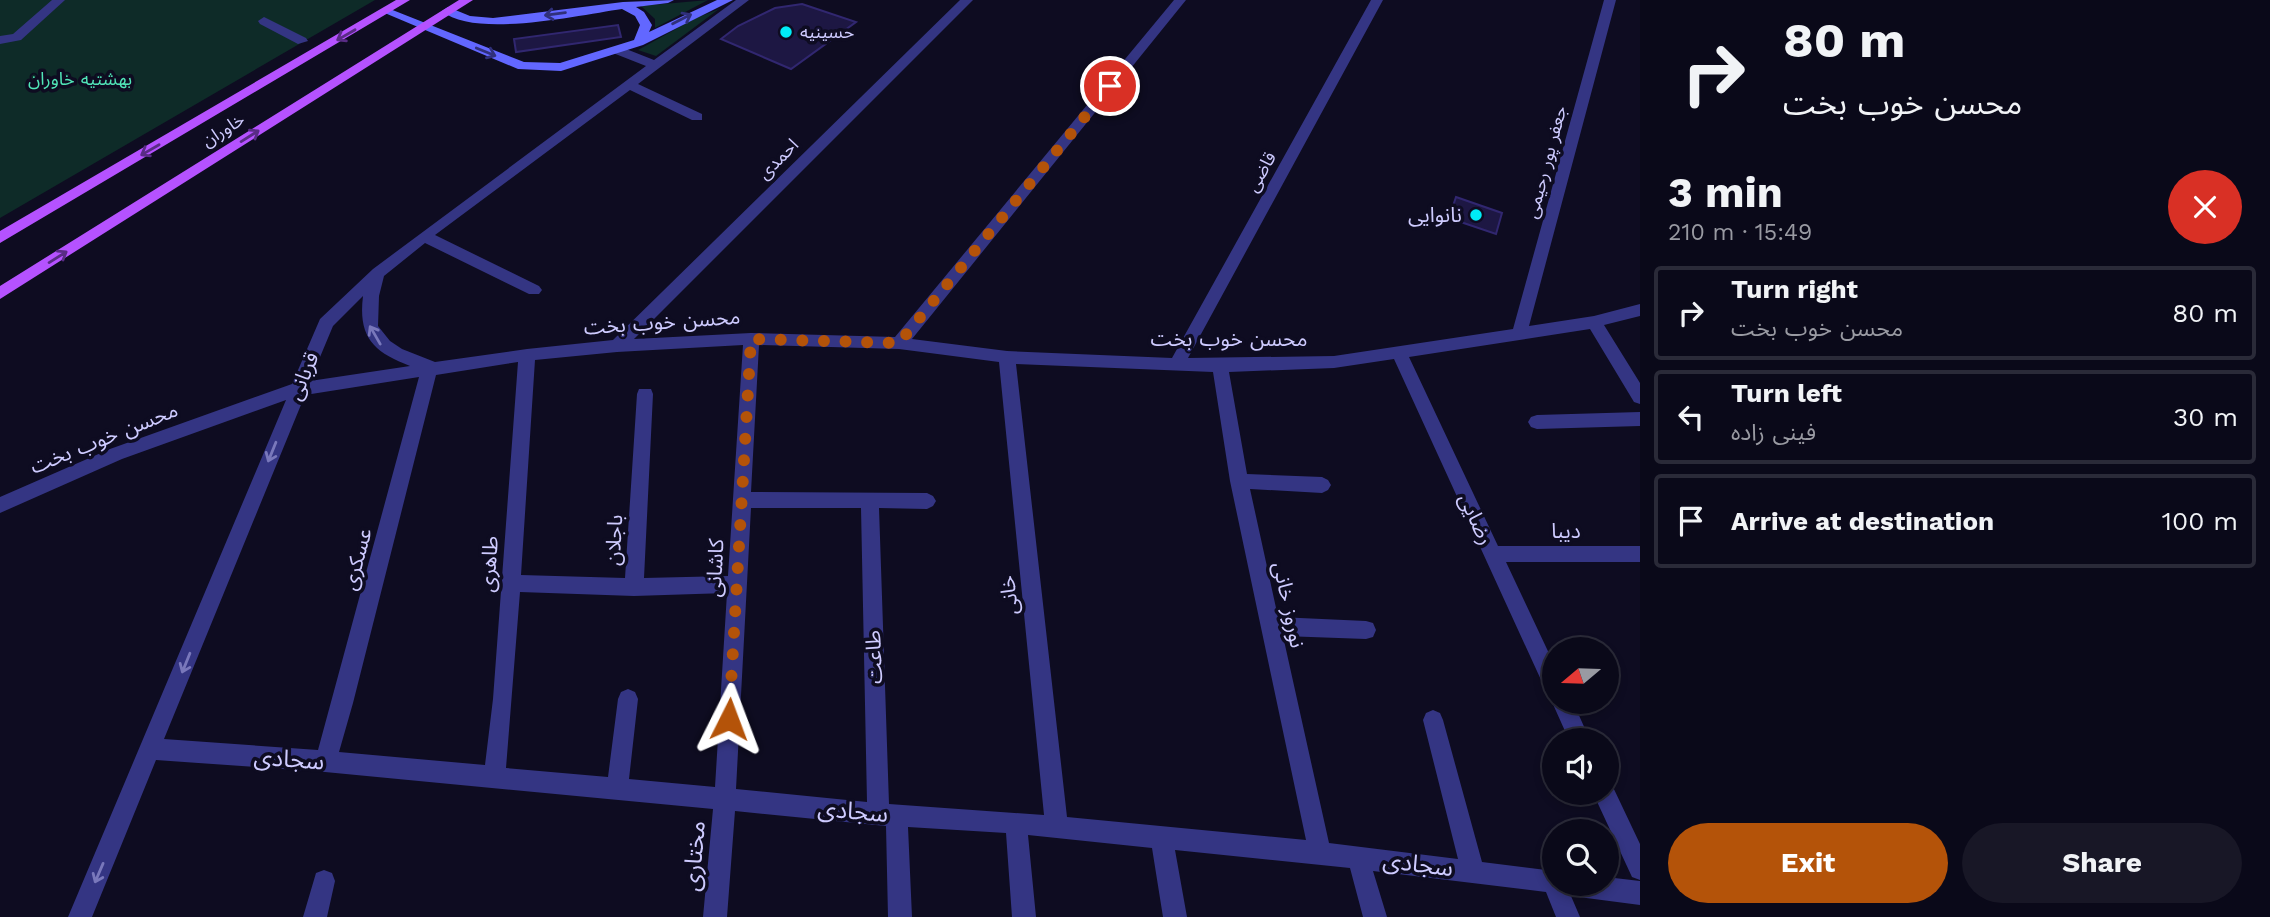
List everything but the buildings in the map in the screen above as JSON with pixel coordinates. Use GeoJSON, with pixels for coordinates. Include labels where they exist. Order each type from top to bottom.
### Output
{"type":"FeatureCollection","features":[{"type":"Feature","properties":{"kind":"main road","name":"خاوران"},"geometry":{"type":"LineString","coordinates":[[0,238],[404,0]]}},
{"type":"Feature","properties":{"kind":"main road","name":"خاوران"},"geometry":{"type":"LineString","coordinates":[[0,293],[467,0]]}},
{"type":"Feature","properties":{"kind":"main road"},"geometry":{"type":"LineString","coordinates":[[448,11],[468,19],[493,22],[668,0]]}},
{"type":"Feature","properties":{"kind":"main road"},"geometry":{"type":"LineString","coordinates":[[386,11],[522,66],[561,67],[617,51],[727,0]]}},
{"type":"Feature","properties":{"kind":"main road"},"geometry":{"type":"LineString","coordinates":[[623,5],[640,14],[646,25],[639,42]]}},
{"type":"Feature","properties":{"kind":"street"},"geometry":{"type":"LineString","coordinates":[[0,40],[18,37],[59,0]]}},
{"type":"Feature","properties":{"kind":"street","name":"قربانی"},"geometry":{"type":"LineString","coordinates":[[80,917],[152,749],[326,323],[378,273],[424,236],[743,0]]}},
{"type":"Feature","properties":{"kind":"street","name":"احمدی"},"geometry":{"type":"LineString","coordinates":[[617,346],[967,0]]}},
{"type":"Feature","properties":{"kind":"street"},"geometry":{"type":"LineString","coordinates":[[899,343],[1180,0]]}},
{"type":"Feature","properties":{"kind":"street","name":"قاضی"},"geometry":{"type":"LineString","coordinates":[[1178,362],[1377,0]]}},
{"type":"Feature","properties":{"kind":"street","name":"جعفر پور رحیمی"},"geometry":{"type":"LineString","coordinates":[[1519,334],[1610,0]]}},
{"type":"Feature","properties":{"kind":"street"},"geometry":{"type":"LineString","coordinates":[[264,21],[302,41]]}},
{"type":"Feature","properties":{"kind":"street"},"geometry":{"type":"LineString","coordinates":[[617,51],[655,65]]}},
{"type":"Feature","properties":{"kind":"street"},"geometry":{"type":"LineString","coordinates":[[628,84],[697,117]]}},
{"type":"Feature","properties":{"kind":"street"},"geometry":{"type":"LineString","coordinates":[[424,236],[534,290]]}},
{"type":"Feature","properties":{"kind":"street"},"geometry":{"type":"LineString","coordinates":[[378,273],[370,297],[368,323],[374,335],[381,346],[430,367]]}},
{"type":"Feature","properties":{"kind":"street","name":"محسن خوب بخت"},"geometry":{"type":"LineString","coordinates":[[0,505],[116,454],[298,389],[430,367],[527,355],[617,346],[751,339],[899,343],[1007,357],[1178,362],[1220,366],[1334,362],[1594,322],[1640,310]]}},
{"type":"Feature","properties":{"kind":"street"},"geometry":{"type":"LineString","coordinates":[[1594,322],[1640,397]]}},
{"type":"Feature","properties":{"kind":"street","name":"کاشانی"},"geometry":{"type":"LineString","coordinates":[[725,800],[751,339]]}},
{"type":"Feature","properties":{"kind":"street","name":"رضایی"},"geometry":{"type":"LineString","coordinates":[[1399,352],[1542,660]]}},
{"type":"Feature","properties":{"kind":"street","name":"طاهری"},"geometry":{"type":"LineString","coordinates":[[494,777],[503,699],[527,355]]}},
{"type":"Feature","properties":{"kind":"street","name":"خانی"},"geometry":{"type":"LineString","coordinates":[[1007,357],[1056,829]]}},
{"type":"Feature","properties":{"kind":"street","name":"نوروز خانی"},"geometry":{"type":"LineString","coordinates":[[1220,366],[1239,481],[1320,853]]}},
{"type":"Feature","properties":{"kind":"street","name":"عسکری"},"geometry":{"type":"LineString","coordinates":[[325,761],[343,703],[430,367]]}},
{"type":"Feature","properties":{"kind":"street"},"geometry":{"type":"LineString","coordinates":[[1621,368],[1640,368]]}},
{"type":"Feature","properties":{"kind":"street","name":"باجلان"},"geometry":{"type":"LineString","coordinates":[[645,394],[634,587],[736,584]]}},
{"type":"Feature","properties":{"kind":"street"},"geometry":{"type":"LineString","coordinates":[[1537,422],[1640,419]]}},
{"type":"Feature","properties":{"kind":"street"},"geometry":{"type":"LineString","coordinates":[[1239,481],[1322,485]]}},
{"type":"Feature","properties":{"kind":"street"},"geometry":{"type":"LineString","coordinates":[[741,500],[927,501]]}},
{"type":"Feature","properties":{"kind":"street","name":"طاعت"},"geometry":{"type":"LineString","coordinates":[[870,500],[888,814],[900,917]]}},
{"type":"Feature","properties":{"kind":"street","name":"دیبا"},"geometry":{"type":"LineString","coordinates":[[1492,554],[1640,554]]}},
{"type":"Feature","properties":{"kind":"street"},"geometry":{"type":"LineString","coordinates":[[510,583],[634,587]]}},
{"type":"Feature","properties":{"kind":"street"},"geometry":{"type":"LineString","coordinates":[[1271,626],[1366,630]]}},
{"type":"Feature","properties":{"kind":"street"},"geometry":{"type":"LineString","coordinates":[[617,789],[628,699]]}},
{"type":"Feature","properties":{"kind":"street"},"geometry":{"type":"LineString","coordinates":[[1433,720],[1473,871]]}},
{"type":"Feature","properties":{"kind":"street","name":"سجادی"},"geometry":{"type":"LineString","coordinates":[[152,749],[325,761],[725,800],[1016,823],[1358,857],[1542,880]]}},
{"type":"Feature","properties":{"kind":"street","name":"مختاری"},"geometry":{"type":"LineString","coordinates":[[715,917],[725,800]]}},
{"type":"Feature","properties":{"kind":"street"},"geometry":{"type":"LineString","coordinates":[[1610,805],[1640,869]]}},
{"type":"Feature","properties":{"kind":"street"},"geometry":{"type":"LineString","coordinates":[[1016,823],[1024,917]]}},
{"type":"Feature","properties":{"kind":"street"},"geometry":{"type":"LineString","coordinates":[[1161,837],[1175,917]]}},
{"type":"Feature","properties":{"kind":"street"},"geometry":{"type":"LineString","coordinates":[[1358,857],[1375,917]]}},
{"type":"Feature","properties":{"kind":"street"},"geometry":{"type":"LineString","coordinates":[[314,917],[324,881]]}},
{"type":"Feature","properties":{"kind":"street","name":"سجادی"},"geometry":{"type":"LineString","coordinates":[[1619,890],[1640,893]]}},
{"type":"Feature","properties":{"kind":"street"},"geometry":{"type":"LineString","coordinates":[[1562,896],[1568,917]]}},
{"type":"Feature","properties":{"kind":"green space","name":"بهشتیه خاوران"},"geometry":{"type":"Polygon","coordinates":[[[0,0],[375,0],[0,218],[0,0]]]}},
{"type":"Feature","properties":{"kind":"green space"},"geometry":{"type":"Polygon","coordinates":[[[708,0],[655,28],[655,19],[641,6],[708,0]]]}},
{"type":"Feature","properties":{"kind":"green space"},"geometry":{"type":"Polygon","coordinates":[[[719,9],[656,56],[638,50],[694,19],[719,9]]]}},
{"type":"Feature","properties":{"kind":"place","name":"حسینیه"},"geometry":{"type":"Point","coordinates":[786,32]}},
{"type":"Feature","properties":{"kind":"place","name":"نانوایی"},"geometry":{"type":"Point","coordinates":[1476,215]}},
{"type":"Feature","properties":{"kind":"route"},"geometry":{"type":"LineString","coordinates":[[729,719],[751,339],[899,343],[1110,86]]}}]}
